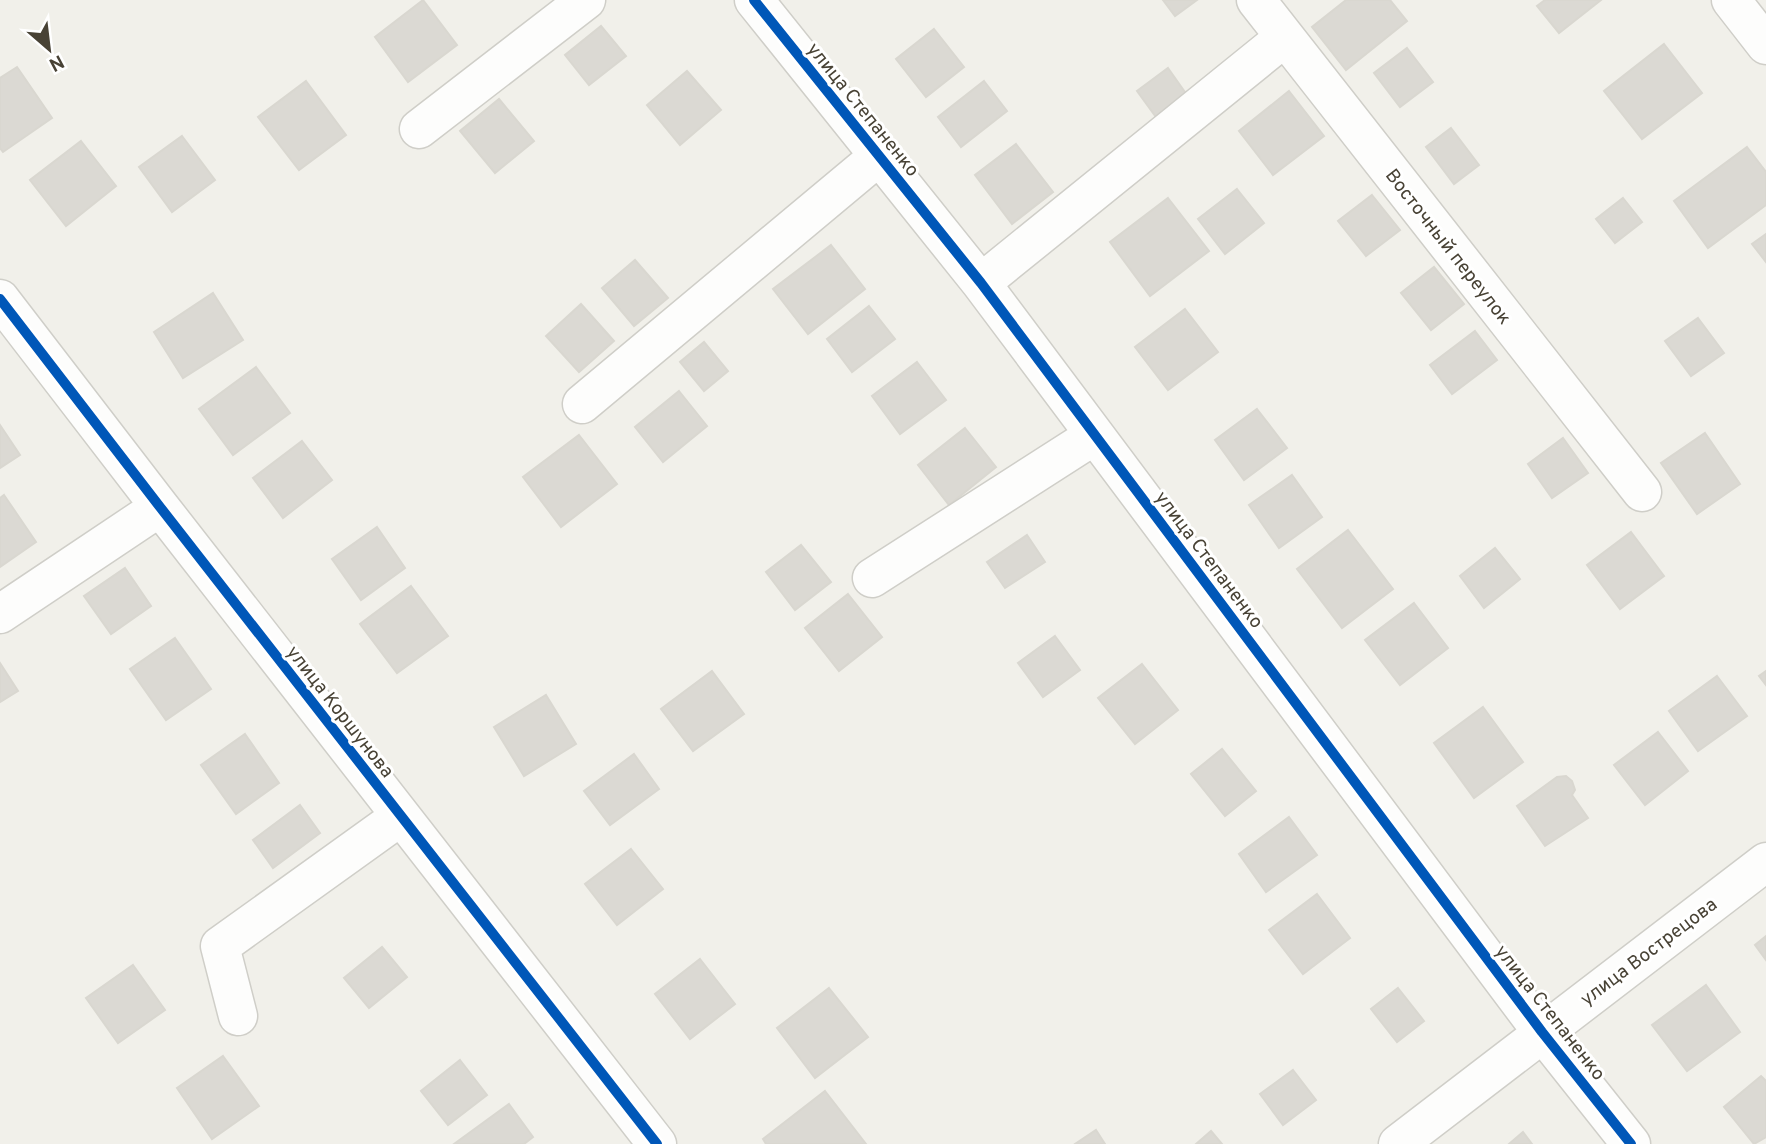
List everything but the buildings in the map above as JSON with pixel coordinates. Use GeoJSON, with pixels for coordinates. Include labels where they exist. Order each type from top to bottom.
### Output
{"type":"FeatureCollection","features":[{"type":"Feature","properties":{"kind":"street"},"geometry":{"type":"LineString","coordinates":[[419,129],[586,0]]}},
{"type":"Feature","properties":{"kind":"street","name":"улица Степаненко"},"geometry":{"type":"LineString","coordinates":[[754,0],[982,283],[1542,1032],[1631,1144]]}},
{"type":"Feature","properties":{"kind":"street","name":"Восточный переулок"},"geometry":{"type":"LineString","coordinates":[[1256,0],[1642,492]]}},
{"type":"Feature","properties":{"kind":"street"},"geometry":{"type":"LineString","coordinates":[[1731,0],[1766,45]]}},
{"type":"Feature","properties":{"kind":"street"},"geometry":{"type":"LineString","coordinates":[[982,283],[1285,37]]}},
{"type":"Feature","properties":{"kind":"street"},"geometry":{"type":"LineString","coordinates":[[583,404],[879,156]]}},
{"type":"Feature","properties":{"kind":"street","name":"улица Коршунова"},"geometry":{"type":"LineString","coordinates":[[0,299],[657,1144]]}},
{"type":"Feature","properties":{"kind":"street"},"geometry":{"type":"LineString","coordinates":[[872,578],[1095,435]]}},
{"type":"Feature","properties":{"kind":"street"},"geometry":{"type":"LineString","coordinates":[[0,614],[160,507]]}},
{"type":"Feature","properties":{"kind":"street"},"geometry":{"type":"LineString","coordinates":[[238,1016],[220,946],[401,816]]}},
{"type":"Feature","properties":{"kind":"street","name":"улица Вострецова"},"geometry":{"type":"LineString","coordinates":[[1398,1144],[1766,862]]}},
{"type":"Feature","properties":{"kind":"cycle path"},"geometry":{"type":"LineString","coordinates":[[754,0],[981,283],[1542,1032],[1631,1144]]}},
{"type":"Feature","properties":{"kind":"cycle path"},"geometry":{"type":"LineString","coordinates":[[0,299],[657,1144]]}}]}
